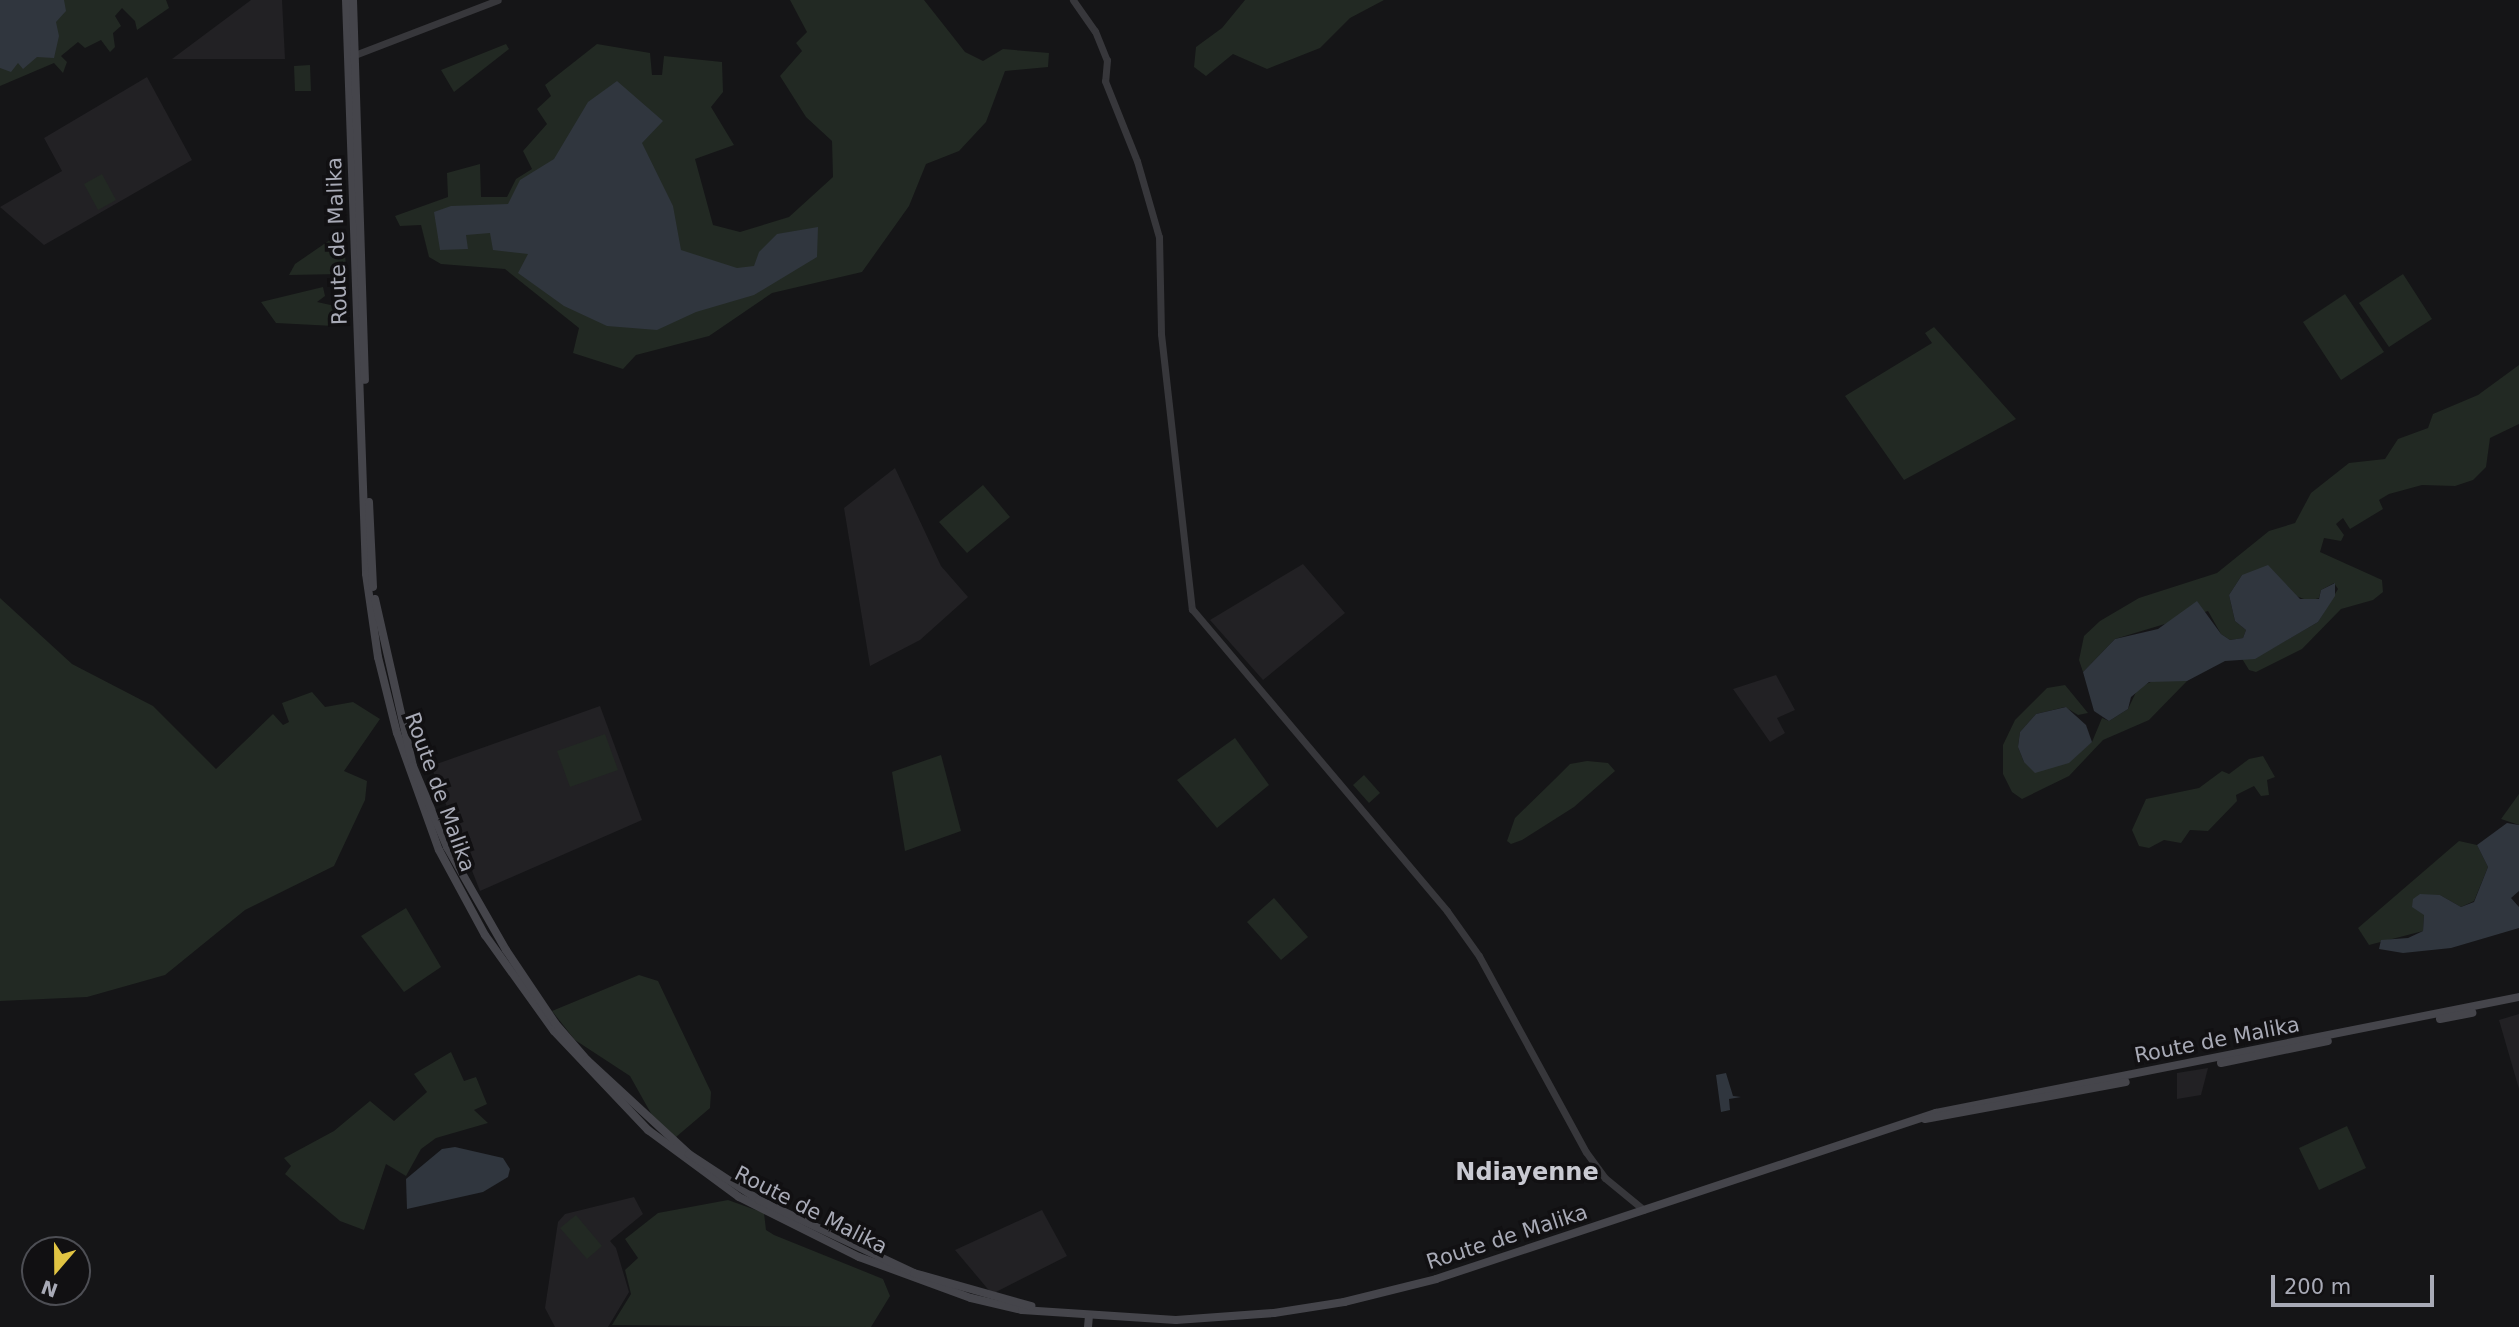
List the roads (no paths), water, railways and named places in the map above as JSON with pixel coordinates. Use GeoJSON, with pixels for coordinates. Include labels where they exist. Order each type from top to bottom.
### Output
{"type":"FeatureCollection","features":[{"type":"Feature","properties":{"kind":"main road","name":"Route de Malika"},"geometry":{"type":"LineString","coordinates":[[346,0],[351,57],[364,544],[373,631],[411,775],[453,879],[485,935],[554,1031],[601,1084],[648,1130],[739,1197],[859,1256],[920,1281],[1022,1310],[1176,1320],[1239,1317],[1344,1302],[1436,1279],[1958,1107],[2519,997]]}},
{"type":"Feature","properties":{"kind":"main road","name":"Route de Malika"},"geometry":{"type":"LineString","coordinates":[[351,57],[353,0]]}},
{"type":"Feature","properties":{"kind":"main road","name":"Route de Malika"},"geometry":{"type":"LineString","coordinates":[[1922,1118],[2175,1073],[2519,1002]]}},
{"type":"Feature","properties":{"kind":"main road"},"geometry":{"type":"LineString","coordinates":[[1088,1327],[1089,1316]]}},
{"type":"Feature","properties":{"kind":"street"},"geometry":{"type":"LineString","coordinates":[[351,57],[498,0]]}},
{"type":"Feature","properties":{"kind":"street"},"geometry":{"type":"LineString","coordinates":[[1073,0],[1096,31],[1107,60],[1105,81],[1137,161],[1159,237],[1161,334],[1192,609],[1447,911],[1479,956],[1586,1152],[1605,1178],[1644,1210]]}},
{"type":"Feature","properties":{"kind":"district","name":"Ndiayenne"},"geometry":{"type":"Point","coordinates":[1527,1173]}}]}
